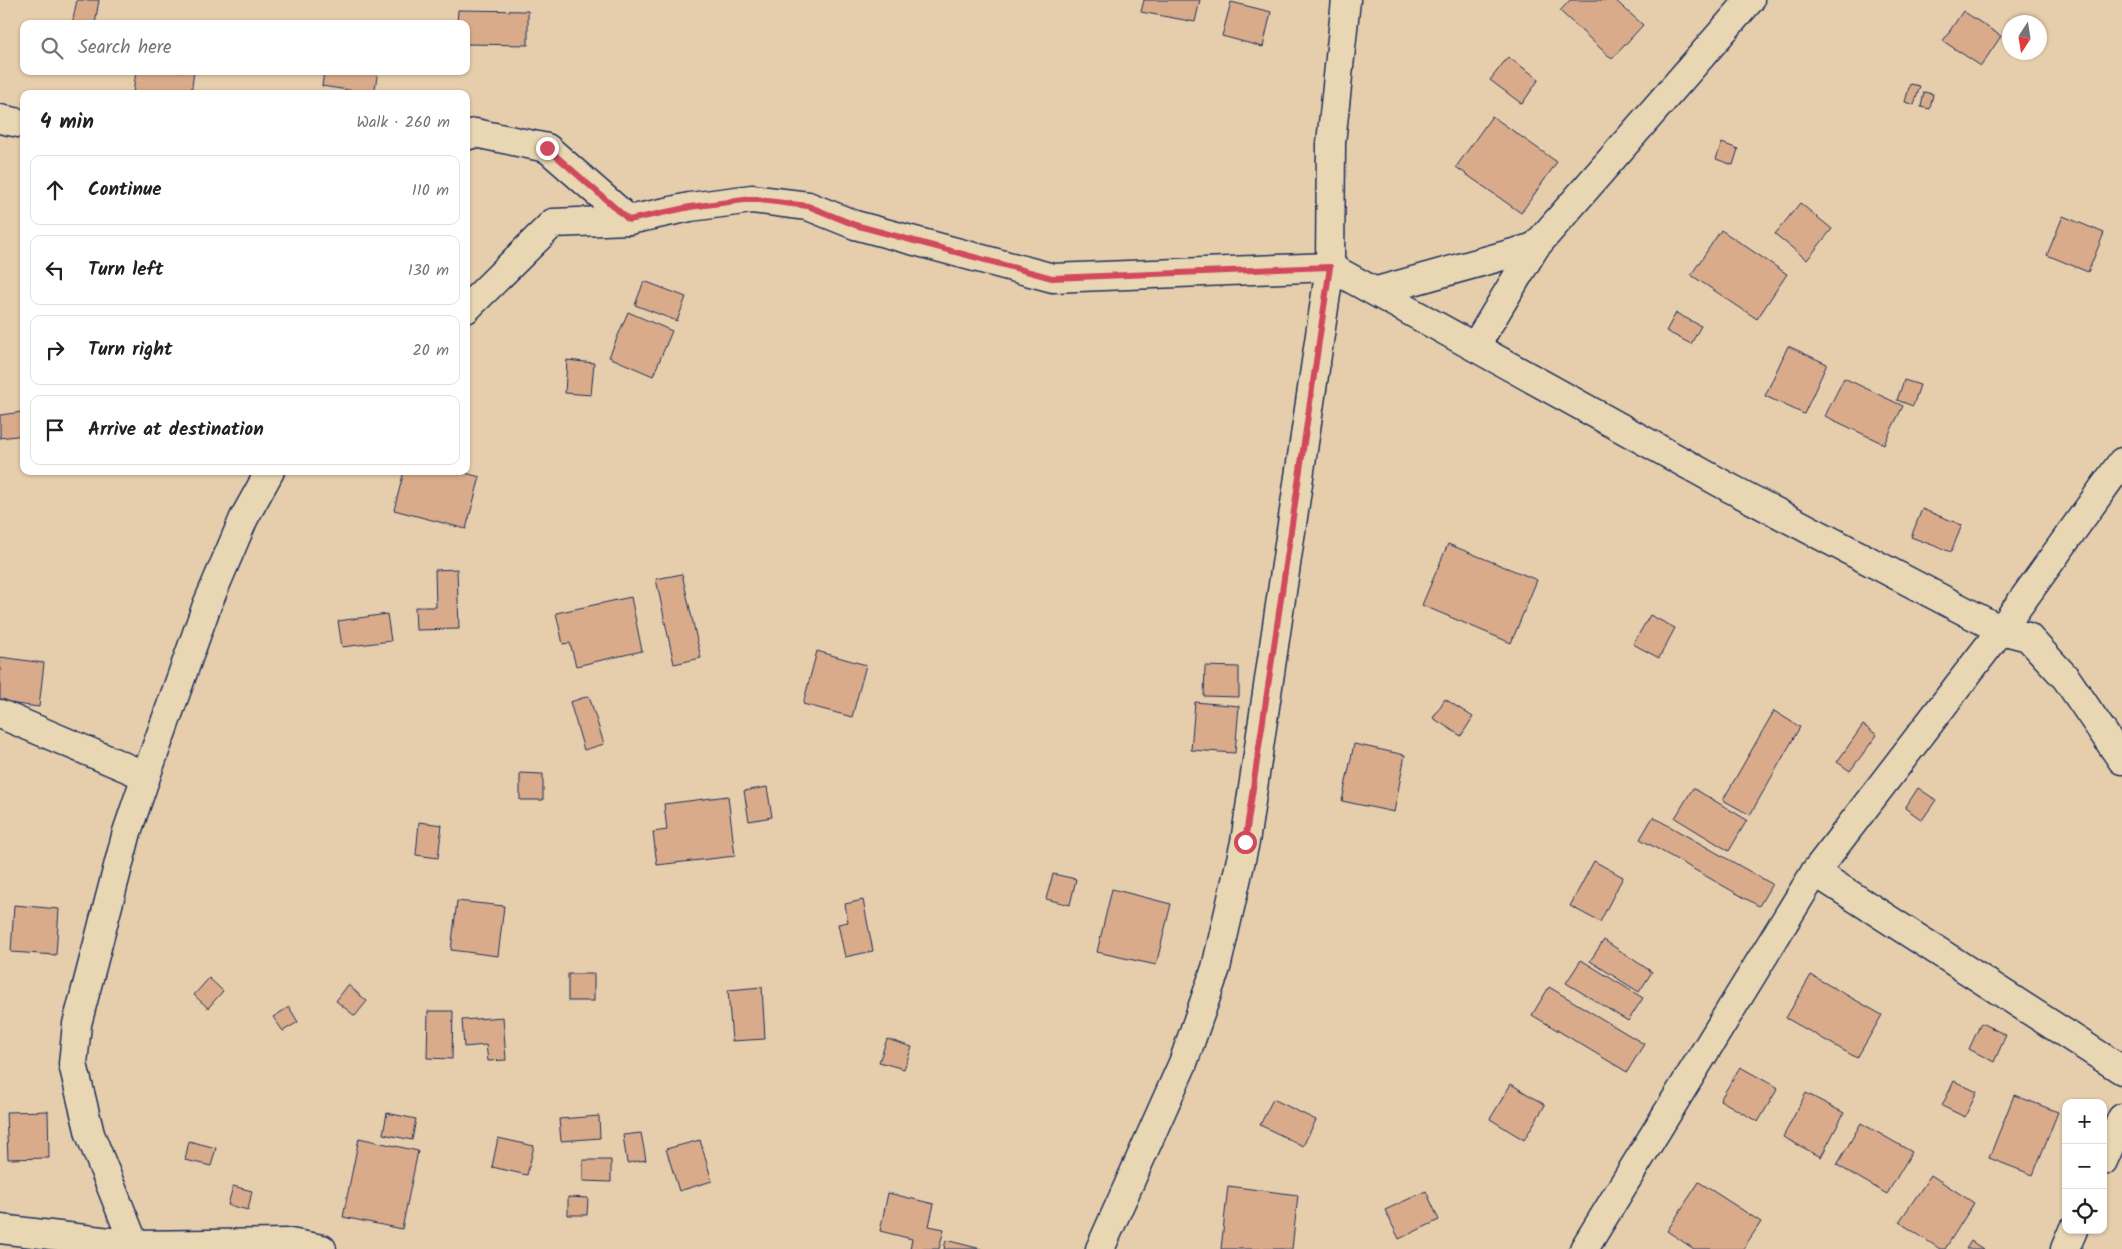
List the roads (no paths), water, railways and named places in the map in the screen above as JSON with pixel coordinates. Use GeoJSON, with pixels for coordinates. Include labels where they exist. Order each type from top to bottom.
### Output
{"type":"FeatureCollection","features":[{"type":"Feature","properties":{"kind":"street"},"geometry":{"type":"LineString","coordinates":[[1100,1249],[1183,1063],[1216,968],[1245,842],[1330,267],[1331,143],[1346,0]]}},
{"type":"Feature","properties":{"kind":"street"},"geometry":{"type":"LineString","coordinates":[[1475,347],[1535,247],[1750,0]]}},
{"type":"Feature","properties":{"kind":"street"},"geometry":{"type":"LineString","coordinates":[[0,119],[20,123]]}},
{"type":"Feature","properties":{"kind":"street"},"geometry":{"type":"LineString","coordinates":[[470,134],[475,132],[547,148],[629,220]]}},
{"type":"Feature","properties":{"kind":"street"},"geometry":{"type":"LineString","coordinates":[[470,305],[553,222],[629,220],[690,207],[752,199],[808,206],[855,225],[1052,278],[1330,267],[1377,291],[1728,487],[2001,630],[2028,637],[2066,678],[2122,760]]}},
{"type":"Feature","properties":{"kind":"street"},"geometry":{"type":"LineString","coordinates":[[1377,291],[1535,247]]}},
{"type":"Feature","properties":{"kind":"street"},"geometry":{"type":"LineString","coordinates":[[1584,1249],[1815,872],[2001,630],[2122,462]]}},
{"type":"Feature","properties":{"kind":"street"},"geometry":{"type":"LineString","coordinates":[[136,1247],[90,1134],[73,1064],[77,1024],[127,832],[146,776],[208,605],[244,518],[268,475]]}},
{"type":"Feature","properties":{"kind":"street"},"geometry":{"type":"LineString","coordinates":[[0,714],[146,776]]}},
{"type":"Feature","properties":{"kind":"street"},"geometry":{"type":"LineString","coordinates":[[1815,872],[2122,1070]]}},
{"type":"Feature","properties":{"kind":"street"},"geometry":{"type":"LineString","coordinates":[[2107,1152],[2122,1118]]}},
{"type":"Feature","properties":{"kind":"street"},"geometry":{"type":"LineString","coordinates":[[0,1229],[136,1247],[290,1243],[322,1249]]}},
{"type":"Feature","properties":{"kind":"street"},"geometry":{"type":"LineString","coordinates":[[2065,1249],[2071,1234]]}}]}
